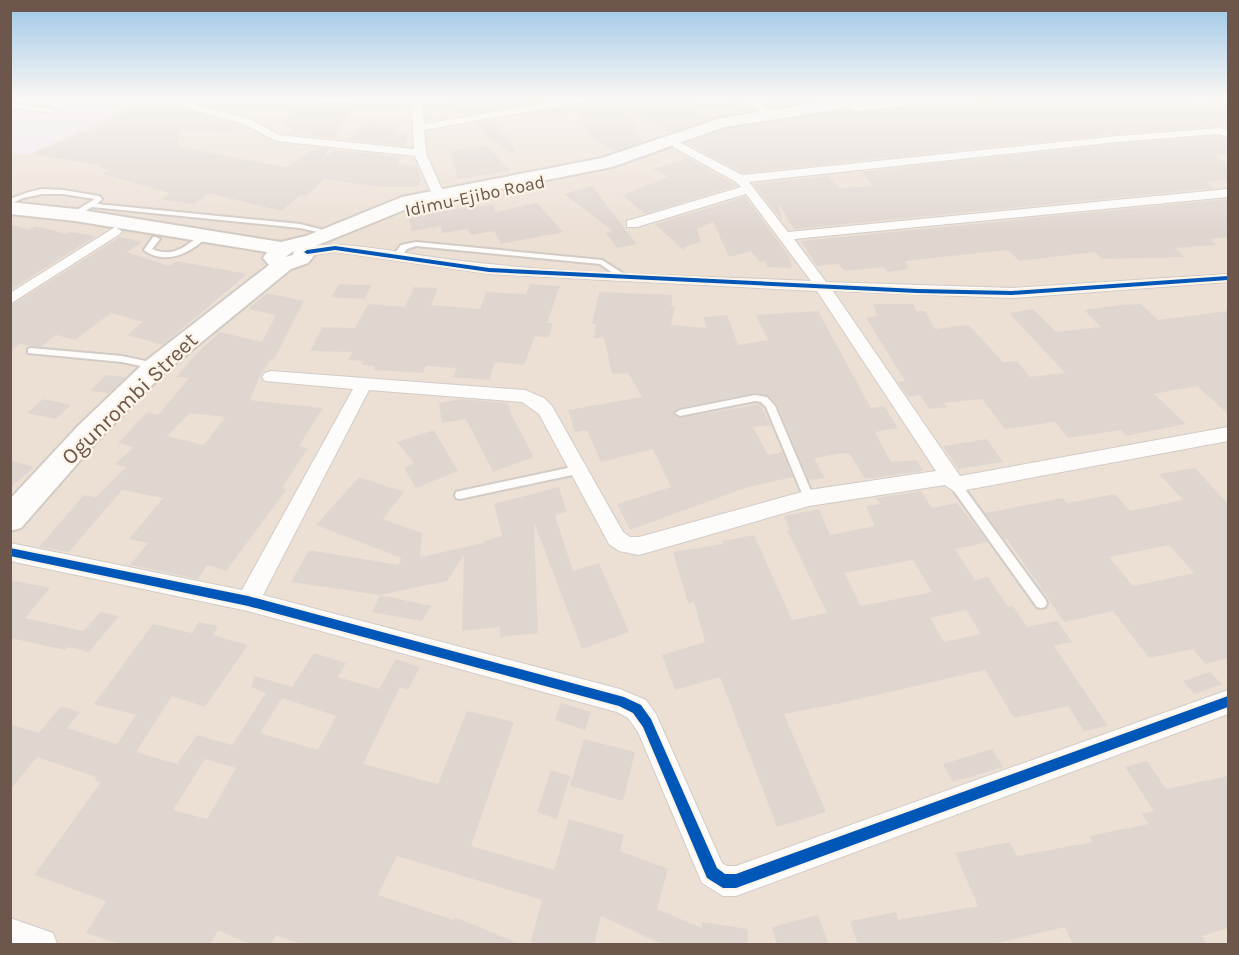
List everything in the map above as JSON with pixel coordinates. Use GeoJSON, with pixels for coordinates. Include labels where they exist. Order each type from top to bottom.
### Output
{"type":"FeatureCollection","features":[{"type":"Feature","properties":{"kind":"main road","name":"Idimu-Ejibo Road"},"geometry":{"type":"LineString","coordinates":[[292,253],[331,233],[393,207],[438,194],[606,163],[660,144]]}},
{"type":"Feature","properties":{"kind":"main road","name":"Idimu-Ejibo Road"},"geometry":{"type":"LineString","coordinates":[[292,253],[419,205],[604,170],[680,144]]}},
{"type":"Feature","properties":{"kind":"main road"},"geometry":{"type":"LineString","coordinates":[[10,208],[83,210],[199,240],[292,253]]}},
{"type":"Feature","properties":{"kind":"main road"},"geometry":{"type":"LineString","coordinates":[[10,217],[156,239],[199,240]]}},
{"type":"Feature","properties":{"kind":"main road","name":"Ogunrombi Street"},"geometry":{"type":"LineString","coordinates":[[10,519],[88,433],[156,366],[292,253]]}},
{"type":"Feature","properties":{"kind":"street"},"geometry":{"type":"LineString","coordinates":[[329,144],[420,153]]}},
{"type":"Feature","properties":{"kind":"street"},"geometry":{"type":"LineString","coordinates":[[419,144],[420,153],[438,194]]}},
{"type":"Feature","properties":{"kind":"street"},"geometry":{"type":"LineString","coordinates":[[632,224],[745,184],[1079,144]]}},
{"type":"Feature","properties":{"kind":"street"},"geometry":{"type":"LineString","coordinates":[[676,145],[745,184],[821,285],[952,481]]}},
{"type":"Feature","properties":{"kind":"street"},"geometry":{"type":"LineString","coordinates":[[784,236],[1228,193]]}},
{"type":"Feature","properties":{"kind":"street"},"geometry":{"type":"LineString","coordinates":[[10,300],[114,231]]}},
{"type":"Feature","properties":{"kind":"street"},"geometry":{"type":"LineString","coordinates":[[292,253],[335,248],[489,270],[1012,293],[1228,278]]}},
{"type":"Feature","properties":{"kind":"street"},"geometry":{"type":"LineString","coordinates":[[271,377],[525,396],[538,402],[546,410],[616,538],[626,545],[639,546],[809,498],[952,481],[1228,434]]}},
{"type":"Feature","properties":{"kind":"street"},"geometry":{"type":"LineString","coordinates":[[248,601],[364,384]]}},
{"type":"Feature","properties":{"kind":"street"},"geometry":{"type":"LineString","coordinates":[[10,552],[248,601],[620,701],[637,709],[647,723],[712,873],[723,881],[736,881],[1228,702]]}},
{"type":"Feature","properties":{"kind":"street"},"geometry":{"type":"LineString","coordinates":[[10,933],[42,945]]}},
{"type":"Feature","properties":{"kind":"lane"},"geometry":{"type":"LineString","coordinates":[[10,202],[23,194],[36,190],[98,197],[99,199],[83,210]]}},
{"type":"Feature","properties":{"kind":"lane"},"geometry":{"type":"LineString","coordinates":[[83,210],[300,226],[331,233]]}},
{"type":"Feature","properties":{"kind":"lane"},"geometry":{"type":"LineString","coordinates":[[30,351],[122,359],[156,366]]}},
{"type":"Feature","properties":{"kind":"lane"},"geometry":{"type":"LineString","coordinates":[[680,413],[755,398],[764,399],[770,406],[809,498]]}},
{"type":"Feature","properties":{"kind":"lane"},"geometry":{"type":"LineString","coordinates":[[460,495],[577,470]]}},
{"type":"Feature","properties":{"kind":"lane"},"geometry":{"type":"LineString","coordinates":[[952,481],[1041,603]]}},
{"type":"Feature","properties":{"kind":"shaded area"},"geometry":{"type":"Polygon","coordinates":[[[11,144],[1228,144],[1228,944],[11,944],[11,144]]]}},
{"type":"Feature","properties":{"kind":"shaded area"},"geometry":{"type":"Polygon","coordinates":[[[11,144],[52,144],[31,154],[11,154],[11,144]]]}},
{"type":"Feature","properties":{"kind":"building"},"geometry":{"type":"Polygon","coordinates":[[[56,144],[178,144],[178,147],[285,167],[317,148],[329,149],[322,160],[334,150],[401,157],[398,164],[417,166],[421,180],[416,187],[381,187],[325,179],[306,196],[301,195],[281,211],[209,193],[194,204],[161,199],[170,193],[103,174],[110,170],[99,168],[103,166],[31,154],[56,144]]]}},
{"type":"Feature","properties":{"kind":"building"},"geometry":{"type":"Polygon","coordinates":[[[380,144],[405,144],[404,146],[380,144]]]}},
{"type":"Feature","properties":{"kind":"building"},"geometry":{"type":"Polygon","coordinates":[[[498,144],[510,144],[516,151],[513,154],[498,144]]]}},
{"type":"Feature","properties":{"kind":"building"},"geometry":{"type":"Polygon","coordinates":[[[602,144],[637,144],[616,151],[602,144]]]}},
{"type":"Feature","properties":{"kind":"building"},"geometry":{"type":"Polygon","coordinates":[[[688,144],[1025,144],[742,173],[688,144]]]}},
{"type":"Feature","properties":{"kind":"building"},"geometry":{"type":"Polygon","coordinates":[[[1117,144],[1228,144],[1228,154],[1213,155],[1228,164],[1228,179],[1206,182],[1215,188],[794,229],[778,203],[782,220],[753,184],[828,176],[840,188],[873,186],[861,172],[1117,144]]]}},
{"type":"Feature","properties":{"kind":"building"},"geometry":{"type":"Polygon","coordinates":[[[488,146],[510,171],[458,179],[450,151],[488,146]]]}},
{"type":"Feature","properties":{"kind":"building"},"geometry":{"type":"Polygon","coordinates":[[[682,155],[737,186],[644,214],[623,195],[669,177],[652,169],[684,160],[682,155]]]}},
{"type":"Feature","properties":{"kind":"building"},"geometry":{"type":"Polygon","coordinates":[[[592,186],[637,244],[617,248],[606,233],[613,231],[564,194],[592,186]]]}},
{"type":"Feature","properties":{"kind":"building"},"geometry":{"type":"Polygon","coordinates":[[[745,197],[789,256],[792,268],[767,267],[766,261],[760,262],[751,251],[729,257],[713,222],[697,229],[701,242],[685,247],[684,251],[655,224],[745,197]]]}},
{"type":"Feature","properties":{"kind":"building"},"geometry":{"type":"Polygon","coordinates":[[[1228,199],[1228,237],[1210,239],[1217,245],[1175,248],[1185,257],[1102,259],[1095,252],[1019,261],[1008,250],[905,261],[909,269],[888,272],[884,267],[846,271],[838,264],[817,266],[801,241],[1228,199]]]}},
{"type":"Feature","properties":{"kind":"building"},"geometry":{"type":"Polygon","coordinates":[[[537,203],[563,232],[501,244],[494,231],[470,235],[468,229],[442,233],[441,226],[412,231],[408,215],[493,205],[496,212],[537,203]]]}},
{"type":"Feature","properties":{"kind":"building"},"geometry":{"type":"Polygon","coordinates":[[[10,224],[28,230],[35,226],[67,234],[70,232],[96,236],[10,290],[10,224]]]}},
{"type":"Feature","properties":{"kind":"building"},"geometry":{"type":"Polygon","coordinates":[[[120,237],[142,242],[127,252],[169,266],[177,261],[247,274],[163,345],[127,335],[143,322],[111,313],[75,340],[56,335],[41,347],[20,344],[10,352],[10,306],[120,237]]]}},
{"type":"Feature","properties":{"kind":"building"},"geometry":{"type":"Polygon","coordinates":[[[339,284],[372,285],[365,299],[331,297],[339,284]]]}},
{"type":"Feature","properties":{"kind":"building"},"geometry":{"type":"Polygon","coordinates":[[[530,284],[560,286],[547,323],[553,323],[548,338],[535,336],[524,365],[495,362],[489,380],[453,377],[457,368],[426,366],[423,373],[373,370],[375,366],[362,365],[363,361],[348,360],[352,352],[310,351],[322,327],[355,328],[368,304],[405,307],[414,287],[438,288],[431,305],[480,309],[486,292],[526,294],[530,284]]]}},
{"type":"Feature","properties":{"kind":"building"},"geometry":{"type":"Polygon","coordinates":[[[599,292],[673,295],[671,306],[675,306],[671,325],[707,328],[703,317],[727,315],[738,345],[768,340],[756,315],[818,311],[871,408],[884,406],[898,428],[875,432],[891,462],[917,460],[923,471],[865,479],[850,454],[844,453],[814,458],[825,478],[809,480],[777,405],[769,396],[755,393],[680,408],[673,414],[680,418],[760,404],[771,425],[753,427],[768,455],[782,452],[793,477],[748,487],[630,530],[617,504],[671,487],[653,449],[601,462],[587,430],[575,432],[568,410],[642,397],[628,373],[612,374],[604,338],[594,338],[596,324],[592,324],[599,292]]]}},
{"type":"Feature","properties":{"kind":"building"},"geometry":{"type":"Polygon","coordinates":[[[267,293],[304,301],[274,359],[271,359],[260,376],[250,400],[323,408],[299,446],[308,448],[282,488],[287,489],[226,571],[207,565],[198,579],[130,565],[148,543],[129,539],[163,498],[122,490],[69,552],[39,547],[84,495],[96,497],[126,467],[115,464],[134,447],[118,443],[147,412],[158,415],[189,378],[176,377],[200,350],[220,332],[262,342],[276,315],[248,309],[267,293]],[[190,413],[167,436],[204,445],[225,417],[190,413]]]}},
{"type":"Feature","properties":{"kind":"building"},"geometry":{"type":"Polygon","coordinates":[[[873,304],[913,304],[916,311],[925,311],[935,329],[969,325],[1003,362],[1017,361],[1030,377],[1065,373],[1009,313],[1033,309],[1056,332],[1101,327],[1084,310],[1120,305],[1141,304],[1158,320],[1228,311],[1228,414],[1197,386],[1154,394],[1186,424],[1126,436],[1121,430],[1068,438],[1055,422],[1005,429],[982,399],[944,403],[947,407],[929,409],[920,395],[908,397],[898,382],[905,381],[866,318],[877,316],[873,304]]]}},
{"type":"Feature","properties":{"kind":"building"},"geometry":{"type":"Polygon","coordinates":[[[106,375],[126,377],[109,393],[90,391],[106,375]]]}},
{"type":"Feature","properties":{"kind":"building"},"geometry":{"type":"Polygon","coordinates":[[[43,399],[71,405],[56,419],[27,413],[43,399]]]}},
{"type":"Feature","properties":{"kind":"building"},"geometry":{"type":"Polygon","coordinates":[[[461,399],[508,403],[510,412],[534,457],[493,472],[466,419],[442,423],[439,403],[461,399]]]}},
{"type":"Feature","properties":{"kind":"building"},"geometry":{"type":"Polygon","coordinates":[[[434,430],[458,471],[416,488],[404,468],[414,463],[397,442],[434,430]]]}},
{"type":"Feature","properties":{"kind":"building"},"geometry":{"type":"Polygon","coordinates":[[[987,439],[1003,462],[958,469],[943,446],[987,439]]]}},
{"type":"Feature","properties":{"kind":"building"},"geometry":{"type":"Polygon","coordinates":[[[10,460],[34,467],[10,488],[10,460]]]}},
{"type":"Feature","properties":{"kind":"building"},"geometry":{"type":"Polygon","coordinates":[[[1195,468],[1228,504],[1228,658],[1205,664],[1193,649],[1149,658],[1113,611],[1064,622],[1007,539],[1004,539],[985,513],[1063,498],[1067,503],[1115,494],[1130,511],[1183,500],[1159,474],[1195,468]],[[1169,545],[1109,557],[1133,586],[1194,573],[1169,545]]]}},
{"type":"Feature","properties":{"kind":"building"},"geometry":{"type":"Polygon","coordinates":[[[359,477],[404,492],[383,519],[422,533],[420,557],[484,543],[484,541],[502,536],[494,504],[559,487],[567,512],[555,515],[573,571],[599,563],[629,632],[582,649],[534,522],[538,633],[500,637],[500,627],[462,631],[464,555],[447,581],[380,595],[291,582],[309,550],[399,565],[401,558],[316,525],[359,477]]]}},
{"type":"Feature","properties":{"kind":"building"},"geometry":{"type":"Polygon","coordinates":[[[921,491],[932,508],[957,503],[988,542],[955,549],[975,580],[988,577],[1008,607],[1013,606],[1027,627],[1057,621],[1072,642],[1054,646],[1108,726],[1084,731],[1068,706],[1014,718],[985,670],[784,714],[826,812],[777,827],[720,677],[675,690],[662,655],[705,642],[694,602],[688,603],[673,552],[723,544],[722,541],[754,535],[792,620],[827,613],[787,530],[790,530],[784,516],[819,509],[830,535],[875,526],[866,506],[880,504],[876,498],[921,491]],[[913,560],[844,573],[861,606],[932,592],[913,560]],[[966,610],[930,618],[944,642],[981,634],[966,610]]]}},
{"type":"Feature","properties":{"kind":"building"},"geometry":{"type":"Polygon","coordinates":[[[10,580],[50,588],[25,618],[84,631],[100,612],[119,616],[89,652],[68,647],[65,650],[10,638],[10,580]]]}},
{"type":"Feature","properties":{"kind":"building"},"geometry":{"type":"Polygon","coordinates":[[[380,595],[431,606],[422,621],[372,612],[380,595]]]}},
{"type":"Feature","properties":{"kind":"building"},"geometry":{"type":"Polygon","coordinates":[[[199,622],[218,626],[213,635],[248,645],[205,707],[172,696],[136,752],[177,764],[197,735],[232,745],[266,693],[251,687],[255,676],[292,687],[314,653],[346,663],[338,677],[379,689],[396,659],[420,667],[408,690],[400,687],[363,764],[438,784],[467,711],[514,722],[471,846],[554,870],[569,819],[624,835],[620,851],[668,869],[657,909],[702,928],[702,922],[748,929],[747,945],[664,945],[601,916],[594,945],[530,945],[542,900],[397,856],[378,895],[454,920],[455,917],[522,945],[304,945],[276,935],[271,945],[252,945],[218,930],[210,945],[123,945],[86,933],[106,901],[34,875],[101,782],[94,780],[96,777],[37,757],[10,790],[10,724],[39,733],[61,706],[80,712],[67,728],[117,744],[136,715],[94,704],[153,624],[192,633],[199,622]],[[282,698],[260,733],[318,750],[336,716],[282,698]],[[205,759],[173,810],[207,819],[236,768],[205,759]]]}},
{"type":"Feature","properties":{"kind":"building"},"geometry":{"type":"Polygon","coordinates":[[[1210,672],[1222,684],[1194,694],[1183,681],[1210,672]]]}},
{"type":"Feature","properties":{"kind":"building"},"geometry":{"type":"Polygon","coordinates":[[[561,703],[591,712],[585,730],[555,720],[561,703]]]}},
{"type":"Feature","properties":{"kind":"building"},"geometry":{"type":"Polygon","coordinates":[[[584,739],[635,752],[623,801],[570,786],[584,739]]]}},
{"type":"Feature","properties":{"kind":"building"},"geometry":{"type":"Polygon","coordinates":[[[992,749],[1003,767],[953,782],[943,764],[992,749]]]}},
{"type":"Feature","properties":{"kind":"building"},"geometry":{"type":"Polygon","coordinates":[[[1147,761],[1166,789],[1228,776],[1228,928],[1202,936],[1207,945],[1073,945],[1065,927],[989,945],[858,945],[850,921],[896,912],[898,920],[978,906],[955,853],[1010,842],[1017,856],[1093,842],[1089,836],[1149,824],[1142,814],[1154,811],[1125,767],[1147,761]]]}},
{"type":"Feature","properties":{"kind":"building"},"geometry":{"type":"Polygon","coordinates":[[[551,770],[570,776],[557,819],[537,812],[551,770]]]}},
{"type":"Feature","properties":{"kind":"building"},"geometry":{"type":"Polygon","coordinates":[[[818,915],[829,945],[777,945],[772,927],[818,915]]]}},
{"type":"Feature","properties":{"kind":"cycle path"},"geometry":{"type":"LineString","coordinates":[[307,252],[335,248],[489,270],[917,291],[1012,293],[1228,278]]}},
{"type":"Feature","properties":{"kind":"cycle path"},"geometry":{"type":"LineString","coordinates":[[10,552],[248,601],[620,701],[637,709],[647,723],[712,873],[723,881],[736,881],[1228,702]]}}]}
